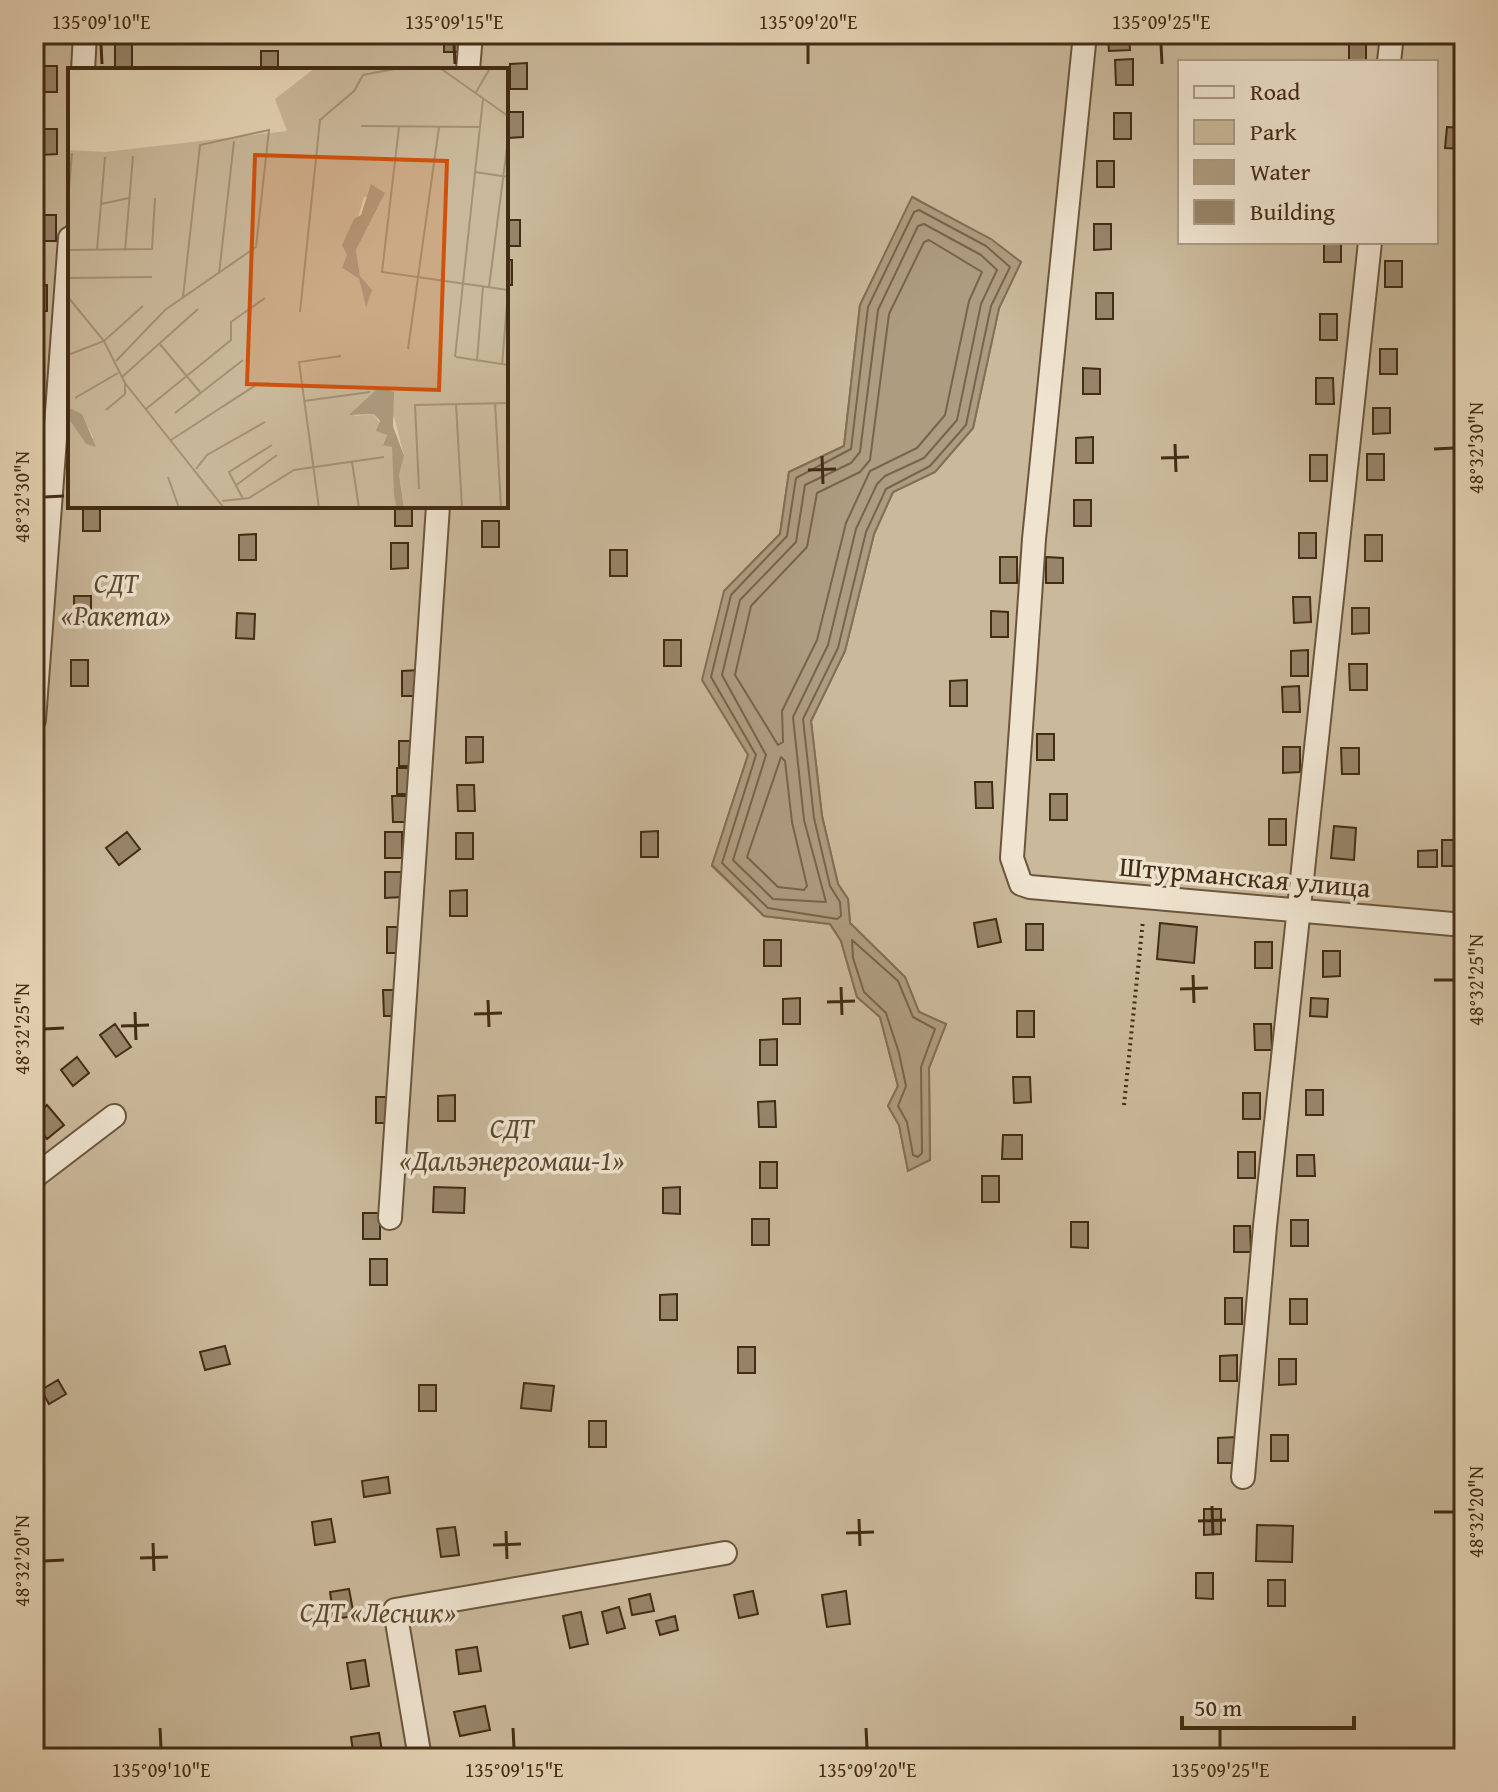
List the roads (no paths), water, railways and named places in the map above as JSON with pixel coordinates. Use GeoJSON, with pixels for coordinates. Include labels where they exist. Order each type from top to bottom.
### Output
{"type":"FeatureCollection","features":[{"type":"Feature","properties":{"kind":"lane"},"geometry":{"type":"LineString","coordinates":[[83,68],[85,34]]}},
{"type":"Feature","properties":{"kind":"lane"},"geometry":{"type":"LineString","coordinates":[[468,68],[471,34]]}},
{"type":"Feature","properties":{"kind":"lane","name":"Штурманская улица"},"geometry":{"type":"LineString","coordinates":[[1085,34],[1034,539],[1012,858],[1021,884],[1146,898],[1464,925]]}},
{"type":"Feature","properties":{"kind":"lane"},"geometry":{"type":"LineString","coordinates":[[1389,60],[1392,34]]}},
{"type":"Feature","properties":{"kind":"lane"},"geometry":{"type":"LineString","coordinates":[[1243,1477],[1370,244]]}},
{"type":"Feature","properties":{"kind":"lane"},"geometry":{"type":"LineString","coordinates":[[34,720],[68,265]]}},
{"type":"Feature","properties":{"kind":"lane"},"geometry":{"type":"LineString","coordinates":[[390,1218],[438,508]]}},
{"type":"Feature","properties":{"kind":"lane"},"geometry":{"type":"LineString","coordinates":[[34,1177],[114,1116]]}},
{"type":"Feature","properties":{"kind":"lane"},"geometry":{"type":"LineString","coordinates":[[420,1758],[395,1610],[725,1553]]}},
{"type":"Feature","properties":{"kind":"water"},"geometry":{"type":"Polygon","coordinates":[[[912,197],[991,239],[1021,262],[999,308],[973,428],[935,472],[893,492],[874,534],[845,651],[811,721],[822,816],[838,884],[848,899],[850,923],[905,977],[919,1012],[946,1024],[929,1068],[930,1160],[908,1171],[899,1125],[888,1106],[898,1086],[880,1017],[857,997],[841,941],[830,924],[764,916],[712,865],[748,755],[702,680],[724,591],[780,534],[789,472],[844,446],[860,305],[912,197]]]}},
{"type":"Feature","properties":{"kind":"park label","name":"СДТ «Ракета»"},"geometry":{"type":"Point","coordinates":[116,598]}},
{"type":"Feature","properties":{"kind":"park label","name":"СДТ «Дальэнергомаш-1»"},"geometry":{"type":"Point","coordinates":[512,1143]}},
{"type":"Feature","properties":{"kind":"park label","name":"СДТ «Лесник»"},"geometry":{"type":"Point","coordinates":[378,1611]}}]}
